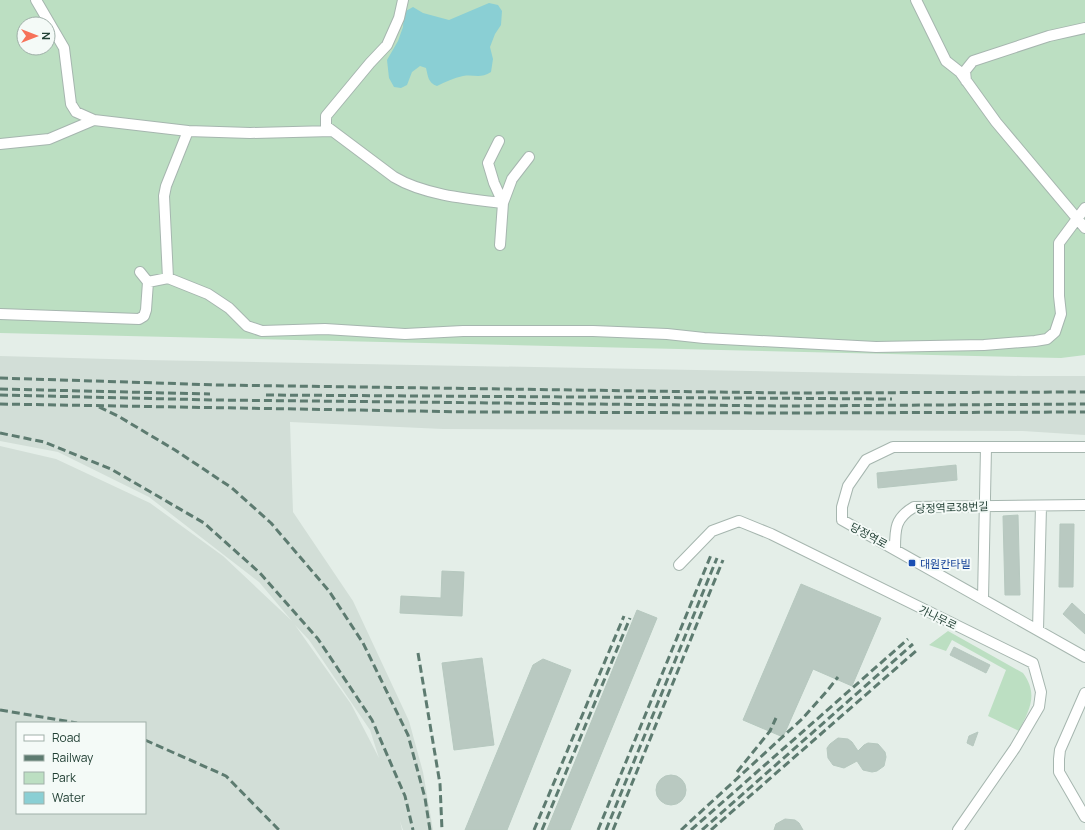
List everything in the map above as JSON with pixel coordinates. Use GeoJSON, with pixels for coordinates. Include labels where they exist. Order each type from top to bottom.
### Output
{"type":"FeatureCollection","features":[{"type":"Feature","properties":{"kind":"street"},"geometry":{"type":"LineString","coordinates":[[36,0],[64,48],[70,104],[76,112],[94,120],[188,131],[250,133],[332,131]]}},
{"type":"Feature","properties":{"kind":"street"},"geometry":{"type":"LineString","coordinates":[[403,0],[399,18],[387,45],[326,116],[326,126],[403,182],[445,194],[502,204]]}},
{"type":"Feature","properties":{"kind":"street"},"geometry":{"type":"LineString","coordinates":[[916,0],[946,60],[960,72],[996,122],[1085,228]]}},
{"type":"Feature","properties":{"kind":"street"},"geometry":{"type":"LineString","coordinates":[[966,81],[965,71],[973,61],[1049,36],[1085,28]]}},
{"type":"Feature","properties":{"kind":"street"},"geometry":{"type":"LineString","coordinates":[[0,144],[49,139],[94,120]]}},
{"type":"Feature","properties":{"kind":"street"},"geometry":{"type":"LineString","coordinates":[[168,278],[164,196],[166,186],[188,131]]}},
{"type":"Feature","properties":{"kind":"street"},"geometry":{"type":"LineString","coordinates":[[499,141],[488,163],[502,204]]}},
{"type":"Feature","properties":{"kind":"street"},"geometry":{"type":"LineString","coordinates":[[500,245],[502,204],[512,179],[528,157]]}},
{"type":"Feature","properties":{"kind":"street"},"geometry":{"type":"LineString","coordinates":[[148,282],[168,278],[208,294],[229,308],[247,326],[262,331],[325,329],[405,334],[464,331],[593,331],[876,347],[984,345],[1047,339],[1055,332],[1061,314],[1059,296],[1059,243],[1085,208]]}},
{"type":"Feature","properties":{"kind":"street"},"geometry":{"type":"LineString","coordinates":[[0,314],[139,319],[144,316],[146,310],[148,282],[140,272]]}},
{"type":"Feature","properties":{"kind":"street","name":"당정역로"},"geometry":{"type":"LineString","coordinates":[[1085,447],[893,447],[866,460],[848,486],[842,508],[842,520],[983,598],[1085,657]]}},
{"type":"Feature","properties":{"kind":"street"},"geometry":{"type":"LineString","coordinates":[[983,598],[986,447]]}},
{"type":"Feature","properties":{"kind":"street","name":"당정역로38번길"},"geometry":{"type":"LineString","coordinates":[[895,549],[895,528],[903,513],[914,507],[1085,505]]}},
{"type":"Feature","properties":{"kind":"street"},"geometry":{"type":"LineString","coordinates":[[1038,630],[1041,506]]}},
{"type":"Feature","properties":{"kind":"street","name":"가나무로"},"geometry":{"type":"LineString","coordinates":[[679,565],[712,531],[739,521],[771,534],[1033,663],[1041,692],[1039,707],[1015,748],[958,830]]}},
{"type":"Feature","properties":{"kind":"street"},"geometry":{"type":"LineString","coordinates":[[1085,693],[1060,750],[1059,759],[1059,772],[1085,817]]}},
{"type":"Feature","properties":{"kind":"shaded area"},"geometry":{"type":"Polygon","coordinates":[[[0,356],[145,360],[1085,376],[1085,435],[1023,431],[443,429],[290,422],[293,512],[353,601],[409,721],[423,772],[433,830],[403,830],[400,821],[402,830],[0,830],[0,446],[56,459],[150,503],[223,556],[292,621],[259,582],[149,497],[58,452],[0,441],[0,356]],[[295,625],[351,704],[379,758],[370,730],[309,640],[295,625]]]}},
{"type":"Feature","properties":{"kind":"green space"},"geometry":{"type":"Polygon","coordinates":[[[0,0],[1085,0],[1085,355],[1061,358],[0,333],[0,0]]]}},
{"type":"Feature","properties":{"kind":"green space"},"geometry":{"type":"Polygon","coordinates":[[[948,631],[1023,673],[1031,688],[1031,702],[1019,731],[988,716],[1006,670],[952,640],[946,651],[929,645],[948,631]]]}},
{"type":"Feature","properties":{"kind":"water"},"geometry":{"type":"Polygon","coordinates":[[[489,3],[498,5],[502,11],[501,25],[495,34],[490,47],[493,59],[491,72],[480,76],[460,77],[437,86],[430,81],[426,68],[420,66],[412,72],[407,85],[401,88],[394,87],[389,78],[387,60],[398,41],[403,27],[404,12],[413,7],[423,13],[449,20],[489,3]]]}},
{"type":"Feature","properties":{"kind":"building"},"geometry":{"type":"Polygon","coordinates":[[[956,465],[957,480],[878,488],[877,473],[956,465]]]}},
{"type":"Feature","properties":{"kind":"building"},"geometry":{"type":"Polygon","coordinates":[[[1018,515],[1020,595],[1005,595],[1003,516],[1018,515]]]}},
{"type":"Feature","properties":{"kind":"building"},"geometry":{"type":"Polygon","coordinates":[[[1060,524],[1074,524],[1073,587],[1059,587],[1060,524]]]}},
{"type":"Feature","properties":{"kind":"building"},"geometry":{"type":"Polygon","coordinates":[[[442,571],[464,572],[462,616],[400,613],[401,596],[441,598],[442,571]]]}},
{"type":"Feature","properties":{"kind":"building"},"geometry":{"type":"Polygon","coordinates":[[[801,584],[881,618],[852,686],[813,669],[783,737],[743,720],[801,584]]]}},
{"type":"Feature","properties":{"kind":"building"},"geometry":{"type":"Polygon","coordinates":[[[1072,603],[1085,615],[1085,634],[1063,614],[1072,603]]]}},
{"type":"Feature","properties":{"kind":"building"},"geometry":{"type":"Polygon","coordinates":[[[637,610],[657,618],[570,830],[547,830],[637,610]]]}},
{"type":"Feature","properties":{"kind":"building"},"geometry":{"type":"Polygon","coordinates":[[[954,647],[990,665],[986,673],[950,655],[954,647]]]}},
{"type":"Feature","properties":{"kind":"building"},"geometry":{"type":"Polygon","coordinates":[[[482,658],[494,745],[454,750],[442,663],[482,658]]]}},
{"type":"Feature","properties":{"kind":"building"},"geometry":{"type":"Polygon","coordinates":[[[543,659],[571,670],[507,830],[465,830],[533,665],[543,659]]]}},
{"type":"Feature","properties":{"kind":"building"},"geometry":{"type":"Polygon","coordinates":[[[978,732],[973,746],[967,743],[969,736],[978,732]]]}},
{"type":"Feature","properties":{"kind":"building"},"geometry":{"type":"Polygon","coordinates":[[[838,738],[848,739],[858,751],[868,743],[878,744],[885,752],[886,757],[884,766],[877,771],[872,772],[863,770],[857,761],[844,768],[833,765],[828,758],[827,748],[838,738]]]}},
{"type":"Feature","properties":{"kind":"building"},"geometry":{"type":"Polygon","coordinates":[[[671,775],[681,780],[686,790],[681,800],[671,805],[661,800],[656,790],[661,780],[671,775]]]}},
{"type":"Feature","properties":{"kind":"building"},"geometry":{"type":"Polygon","coordinates":[[[785,819],[795,820],[799,823],[803,830],[774,830],[776,824],[785,819]]]}},
{"type":"Feature","properties":{"kind":"railway"},"geometry":{"type":"LineString","coordinates":[[0,378],[219,385],[786,393],[1085,392]]}},
{"type":"Feature","properties":{"kind":"railway"},"geometry":{"type":"LineString","coordinates":[[0,389],[210,394]]}},
{"type":"Feature","properties":{"kind":"railway"},"geometry":{"type":"LineString","coordinates":[[0,395],[215,400],[784,406],[1085,404]]}},
{"type":"Feature","properties":{"kind":"railway"},"geometry":{"type":"LineString","coordinates":[[266,395],[892,399]]}},
{"type":"Feature","properties":{"kind":"railway"},"geometry":{"type":"LineString","coordinates":[[0,404],[473,412],[1085,412]]}},
{"type":"Feature","properties":{"kind":"railway"},"geometry":{"type":"LineString","coordinates":[[99,407],[118,416],[175,450],[232,488],[271,523],[329,591],[363,643],[408,735],[425,798],[430,830]]}},
{"type":"Feature","properties":{"kind":"railway"},"geometry":{"type":"LineString","coordinates":[[0,433],[44,442],[111,469],[204,523],[260,573],[318,639],[372,720],[405,796],[413,830]]}},
{"type":"Feature","properties":{"kind":"railway"},"geometry":{"type":"LineString","coordinates":[[598,830],[711,555]]}},
{"type":"Feature","properties":{"kind":"railway"},"geometry":{"type":"LineString","coordinates":[[606,830],[717,558]]}},
{"type":"Feature","properties":{"kind":"railway"},"geometry":{"type":"LineString","coordinates":[[613,830],[723,560]]}},
{"type":"Feature","properties":{"kind":"railway"},"geometry":{"type":"LineString","coordinates":[[534,830],[624,616]]}},
{"type":"Feature","properties":{"kind":"railway"},"geometry":{"type":"LineString","coordinates":[[542,830],[630,618]]}},
{"type":"Feature","properties":{"kind":"railway"},"geometry":{"type":"LineString","coordinates":[[691,830],[908,639]]}},
{"type":"Feature","properties":{"kind":"railway"},"geometry":{"type":"LineString","coordinates":[[702,830],[913,644]]}},
{"type":"Feature","properties":{"kind":"railway"},"geometry":{"type":"LineString","coordinates":[[711,830],[917,650]]}},
{"type":"Feature","properties":{"kind":"railway"},"geometry":{"type":"LineString","coordinates":[[418,653],[440,784],[442,830]]}},
{"type":"Feature","properties":{"kind":"railway"},"geometry":{"type":"LineString","coordinates":[[681,830],[802,719],[838,677]]}},
{"type":"Feature","properties":{"kind":"railway"},"geometry":{"type":"LineString","coordinates":[[0,710],[71,722]]}},
{"type":"Feature","properties":{"kind":"railway"},"geometry":{"type":"LineString","coordinates":[[737,772],[770,731],[776,718]]}},
{"type":"Feature","properties":{"kind":"railway"},"geometry":{"type":"LineString","coordinates":[[146,740],[226,776],[279,830]]}},
{"type":"Feature","properties":{"kind":"place","name":"대원칸타빌"},"geometry":{"type":"Point","coordinates":[912,563]}}]}
